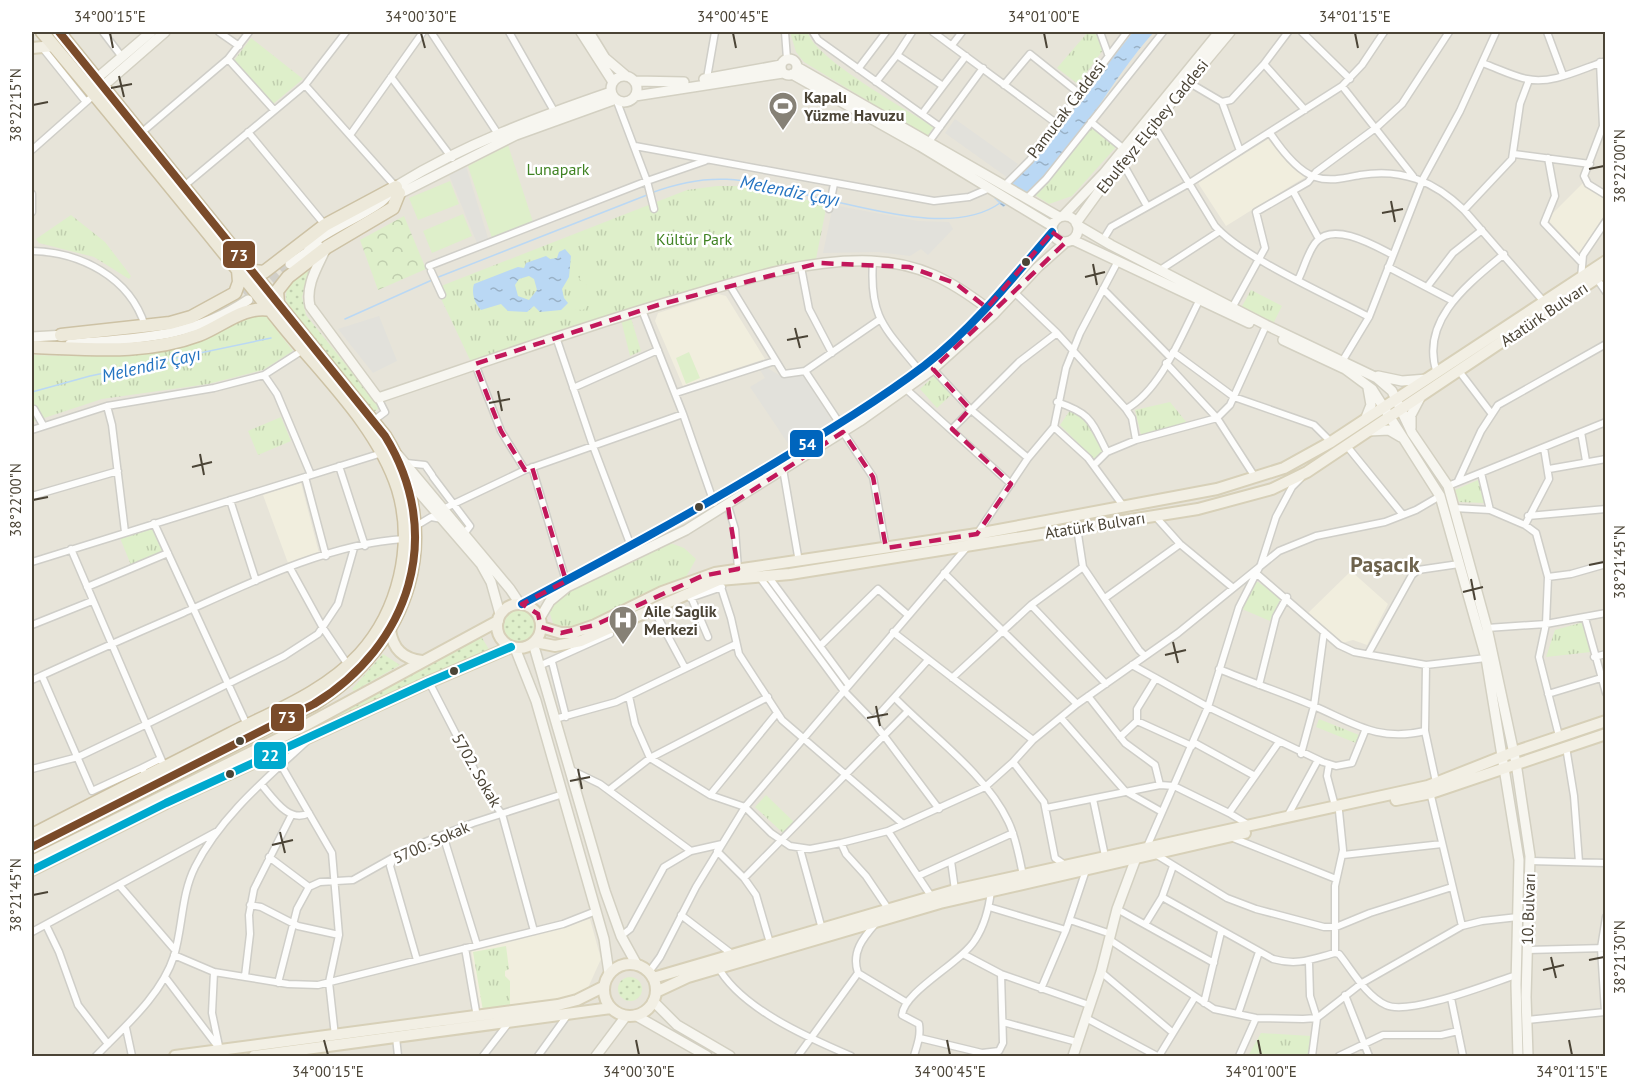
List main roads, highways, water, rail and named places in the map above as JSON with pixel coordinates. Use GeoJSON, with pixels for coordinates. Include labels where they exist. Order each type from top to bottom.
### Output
{"type":"FeatureCollection","features":[{"type":"Feature","properties":{"kind":"highway"},"geometry":{"type":"LineString","coordinates":[[32,835],[145,772],[308,694],[348,665],[370,641],[391,604],[401,572],[404,539],[399,492],[388,451],[303,350],[253,271],[141,134],[40,32]]}},
{"type":"Feature","properties":{"kind":"highway"},"geometry":{"type":"LineString","coordinates":[[32,848],[314,704],[356,673],[369,660],[390,630],[409,585],[416,526],[406,478],[388,451],[373,421],[274,306],[238,270],[95,90],[59,32]]}},
{"type":"Feature","properties":{"kind":"highway"},"geometry":{"type":"LineString","coordinates":[[253,271],[264,272],[286,266],[327,247],[388,211],[397,202],[398,190]]}},
{"type":"Feature","properties":{"kind":"highway"},"geometry":{"type":"LineString","coordinates":[[274,306],[286,266],[325,225],[398,190]]}},
{"type":"Feature","properties":{"kind":"highway"},"geometry":{"type":"LineString","coordinates":[[61,335],[145,327],[191,317],[230,297],[238,289],[238,270]]}},
{"type":"Feature","properties":{"kind":"highway"},"geometry":{"type":"LineString","coordinates":[[33,344],[100,350],[152,347],[202,334],[247,310],[274,306]]}},
{"type":"Feature","properties":{"kind":"main road"},"geometry":{"type":"LineString","coordinates":[[40,32],[35,46],[54,46]]}},
{"type":"Feature","properties":{"kind":"main road"},"geometry":{"type":"LineString","coordinates":[[95,90],[122,57],[151,32]]}},
{"type":"Feature","properties":{"kind":"main road"},"geometry":{"type":"LineString","coordinates":[[95,90],[165,32]]}},
{"type":"Feature","properties":{"kind":"main road"},"geometry":{"type":"LineString","coordinates":[[581,32],[613,91],[628,101],[635,96],[788,68],[1000,188],[1024,197],[1061,217],[1071,217],[1077,224],[1103,240],[1232,308],[1371,375],[1402,381],[1433,376]]}},
{"type":"Feature","properties":{"kind":"main road"},"geometry":{"type":"LineString","coordinates":[[589,32],[605,58],[635,81],[677,83],[788,68],[928,143],[1000,188],[1011,202],[1052,229],[1056,239],[1069,241]]}},
{"type":"Feature","properties":{"kind":"main road","name":"Ebulfeyz Elçibey Caddesi"},"geometry":{"type":"LineString","coordinates":[[1061,217],[1124,149],[1217,32]]}},
{"type":"Feature","properties":{"kind":"main road","name":"Ebulfeyz Elçibey Caddesi"},"geometry":{"type":"LineString","coordinates":[[1077,224],[1122,162],[1230,32]]}},
{"type":"Feature","properties":{"kind":"main road"},"geometry":{"type":"LineString","coordinates":[[613,91],[616,78],[625,75]]}},
{"type":"Feature","properties":{"kind":"main road"},"geometry":{"type":"LineString","coordinates":[[635,81],[635,96]]}},
{"type":"Feature","properties":{"kind":"main road"},"geometry":{"type":"LineString","coordinates":[[286,266],[332,234],[382,207],[398,190],[452,158],[498,134],[554,111],[613,91]]}},
{"type":"Feature","properties":{"kind":"main road"},"geometry":{"type":"LineString","coordinates":[[398,190],[613,91]]}},
{"type":"Feature","properties":{"kind":"main road"},"geometry":{"type":"LineString","coordinates":[[1061,217],[987,308],[919,370],[841,428],[717,513],[567,587],[550,601],[534,643],[539,666],[621,936],[637,965],[651,975],[717,964],[877,922],[931,896],[955,890],[1058,865],[1105,856],[1150,852],[1230,836],[1432,787],[1504,763],[1559,736],[1605,721]]}},
{"type":"Feature","properties":{"kind":"main road"},"geometry":{"type":"LineString","coordinates":[[32,861],[306,725],[499,618],[509,607],[521,604],[566,581],[841,428],[906,389],[933,369],[994,314],[1014,292],[1077,234],[1077,224]]}},
{"type":"Feature","properties":{"kind":"main road","name":"10. Bulvarı"},"geometry":{"type":"LineString","coordinates":[[1069,241],[1200,299],[1345,369],[1367,386],[1388,411],[1402,439],[1440,496],[1486,658],[1519,860],[1516,975],[1518,1056]]}},
{"type":"Feature","properties":{"kind":"main road"},"geometry":{"type":"LineString","coordinates":[[327,247],[310,284],[308,297],[310,306],[378,398],[642,310],[729,284],[819,263],[873,261],[909,267],[955,283],[987,308]]}},
{"type":"Feature","properties":{"kind":"main road","name":"Atatürk Bulvarı"},"geometry":{"type":"LineString","coordinates":[[541,622],[561,633],[572,633],[595,625],[662,592],[799,562],[977,534],[1124,507],[1217,489],[1256,478],[1284,468],[1365,420],[1388,411],[1433,376],[1605,261]]}},
{"type":"Feature","properties":{"kind":"main road","name":"Atatürk Bulvarı"},"geometry":{"type":"LineString","coordinates":[[1399,404],[1421,396],[1601,275]]}},
{"type":"Feature","properties":{"kind":"main road"},"geometry":{"type":"LineString","coordinates":[[246,298],[216,320],[171,334],[33,344],[61,335],[106,335],[170,330],[215,315],[246,298]]}},
{"type":"Feature","properties":{"kind":"main road","name":"10. Bulvarı"},"geometry":{"type":"LineString","coordinates":[[1371,375],[1384,384],[1399,404],[1412,433],[1448,486],[1487,628],[1515,758],[1530,861],[1527,950],[1528,1056]]}},
{"type":"Feature","properties":{"kind":"main road"},"geometry":{"type":"LineString","coordinates":[[1365,420],[1371,400],[1367,386]]}},
{"type":"Feature","properties":{"kind":"main road"},"geometry":{"type":"LineString","coordinates":[[1412,433],[1411,416],[1421,396]]}},
{"type":"Feature","properties":{"kind":"main road","name":"Atatürk Bulvarı"},"geometry":{"type":"LineString","coordinates":[[534,643],[555,646],[581,641],[719,580],[738,569],[761,571],[968,545],[1155,516],[1234,501],[1272,489],[1306,472],[1367,431],[1388,411]]}},
{"type":"Feature","properties":{"kind":"main road"},"geometry":{"type":"LineString","coordinates":[[354,412],[381,441],[406,478],[464,534],[521,604],[535,610],[541,622]]}},
{"type":"Feature","properties":{"kind":"main road"},"geometry":{"type":"LineString","coordinates":[[1367,431],[1389,430],[1402,439]]}},
{"type":"Feature","properties":{"kind":"main road"},"geometry":{"type":"LineString","coordinates":[[388,451],[406,463],[481,564],[491,582],[501,639],[513,647],[536,702],[596,911],[609,973],[603,987],[606,1002],[611,1008],[706,1056]]}},
{"type":"Feature","properties":{"kind":"main road"},"geometry":{"type":"LineString","coordinates":[[390,630],[395,647],[402,655],[422,661]]}},
{"type":"Feature","properties":{"kind":"main road"},"geometry":{"type":"LineString","coordinates":[[32,870],[165,803],[429,682],[513,647],[534,643]]}},
{"type":"Feature","properties":{"kind":"main road"},"geometry":{"type":"LineString","coordinates":[[1515,758],[1566,747],[1605,734]]}},
{"type":"Feature","properties":{"kind":"main road"},"geometry":{"type":"LineString","coordinates":[[596,1056],[630,1016],[644,1012],[654,997],[732,954],[889,910],[904,910],[991,891],[1136,858],[1150,852],[1249,825],[1337,809]]}},
{"type":"Feature","properties":{"kind":"main road"},"geometry":{"type":"LineString","coordinates":[[1073,1056],[1101,972],[1117,909],[1136,858]]}},
{"type":"Feature","properties":{"kind":"main road"},"geometry":{"type":"LineString","coordinates":[[609,973],[625,964],[637,965]]}},
{"type":"Feature","properties":{"kind":"main road"},"geometry":{"type":"LineString","coordinates":[[651,975],[654,997],[677,1024],[730,1056]]}},
{"type":"Feature","properties":{"kind":"main road"},"geometry":{"type":"LineString","coordinates":[[175,1056],[333,1046],[477,1017],[558,1005],[577,1000],[603,987]]}},
{"type":"Feature","properties":{"kind":"main road"},"geometry":{"type":"LineString","coordinates":[[254,1056],[611,1008]]}},
{"type":"Feature","properties":{"kind":"water"},"geometry":{"type":"Polygon","coordinates":[[[1133,32],[1154,32],[1123,71],[1080,133],[1048,172],[1027,192],[1003,207],[994,198],[1035,157],[1133,32]]]}},
{"type":"Feature","properties":{"kind":"water"},"geometry":{"type":"Polygon","coordinates":[[[565,249],[571,256],[569,277],[562,289],[568,303],[561,310],[540,312],[534,306],[527,312],[508,311],[501,304],[481,310],[475,302],[474,284],[518,267],[524,268],[526,263],[546,256],[550,259],[557,258],[559,252],[565,249]],[[529,276],[519,279],[515,285],[518,296],[529,300],[537,290],[534,279],[529,276]]]}},
{"type":"Feature","properties":{"kind":"waterway","name":"Melendiz Çayı"},"geometry":{"type":"LineString","coordinates":[[651,193],[699,180],[720,179],[740,180],[827,200]]}},
{"type":"Feature","properties":{"kind":"waterway","name":"Melendiz Çayı"},"geometry":{"type":"LineString","coordinates":[[436,278],[647,195]]}},
{"type":"Feature","properties":{"kind":"waterway","name":"Melendiz Çayı"},"geometry":{"type":"LineString","coordinates":[[832,201],[894,214],[940,219],[982,212],[1000,203]]}},
{"type":"Feature","properties":{"kind":"waterway","name":"Melendiz Çayı"},"geometry":{"type":"LineString","coordinates":[[345,319],[432,280]]}},
{"type":"Feature","properties":{"kind":"waterway","name":"Melendiz Çayı"},"geometry":{"type":"LineString","coordinates":[[32,392],[90,376],[271,338]]}},
{"type":"Feature","properties":{"kind":"tunnel"},"geometry":{"type":"LineString","coordinates":[[261,289],[290,264]]}},
{"type":"Feature","properties":{"kind":"tunnel"},"geometry":{"type":"LineString","coordinates":[[245,295],[257,285]]}},
{"type":"Feature","properties":{"kind":"place","name":"Kapalı Yüzme Havuzu"},"geometry":{"type":"Point","coordinates":[783,132]}},
{"type":"Feature","properties":{"kind":"place","name":"Aile Saglik Merkezi"},"geometry":{"type":"Point","coordinates":[623,646]}},
{"type":"Feature","properties":{"kind":"district","name":"Paşacık"},"geometry":{"type":"Point","coordinates":[1385,564]}},
{"type":"Feature","properties":{"kind":"park label","name":"Lunapark"},"geometry":{"type":"Point","coordinates":[558,169]}},
{"type":"Feature","properties":{"kind":"park label","name":"Kültür Park"},"geometry":{"type":"Point","coordinates":[694,239]}}]}
